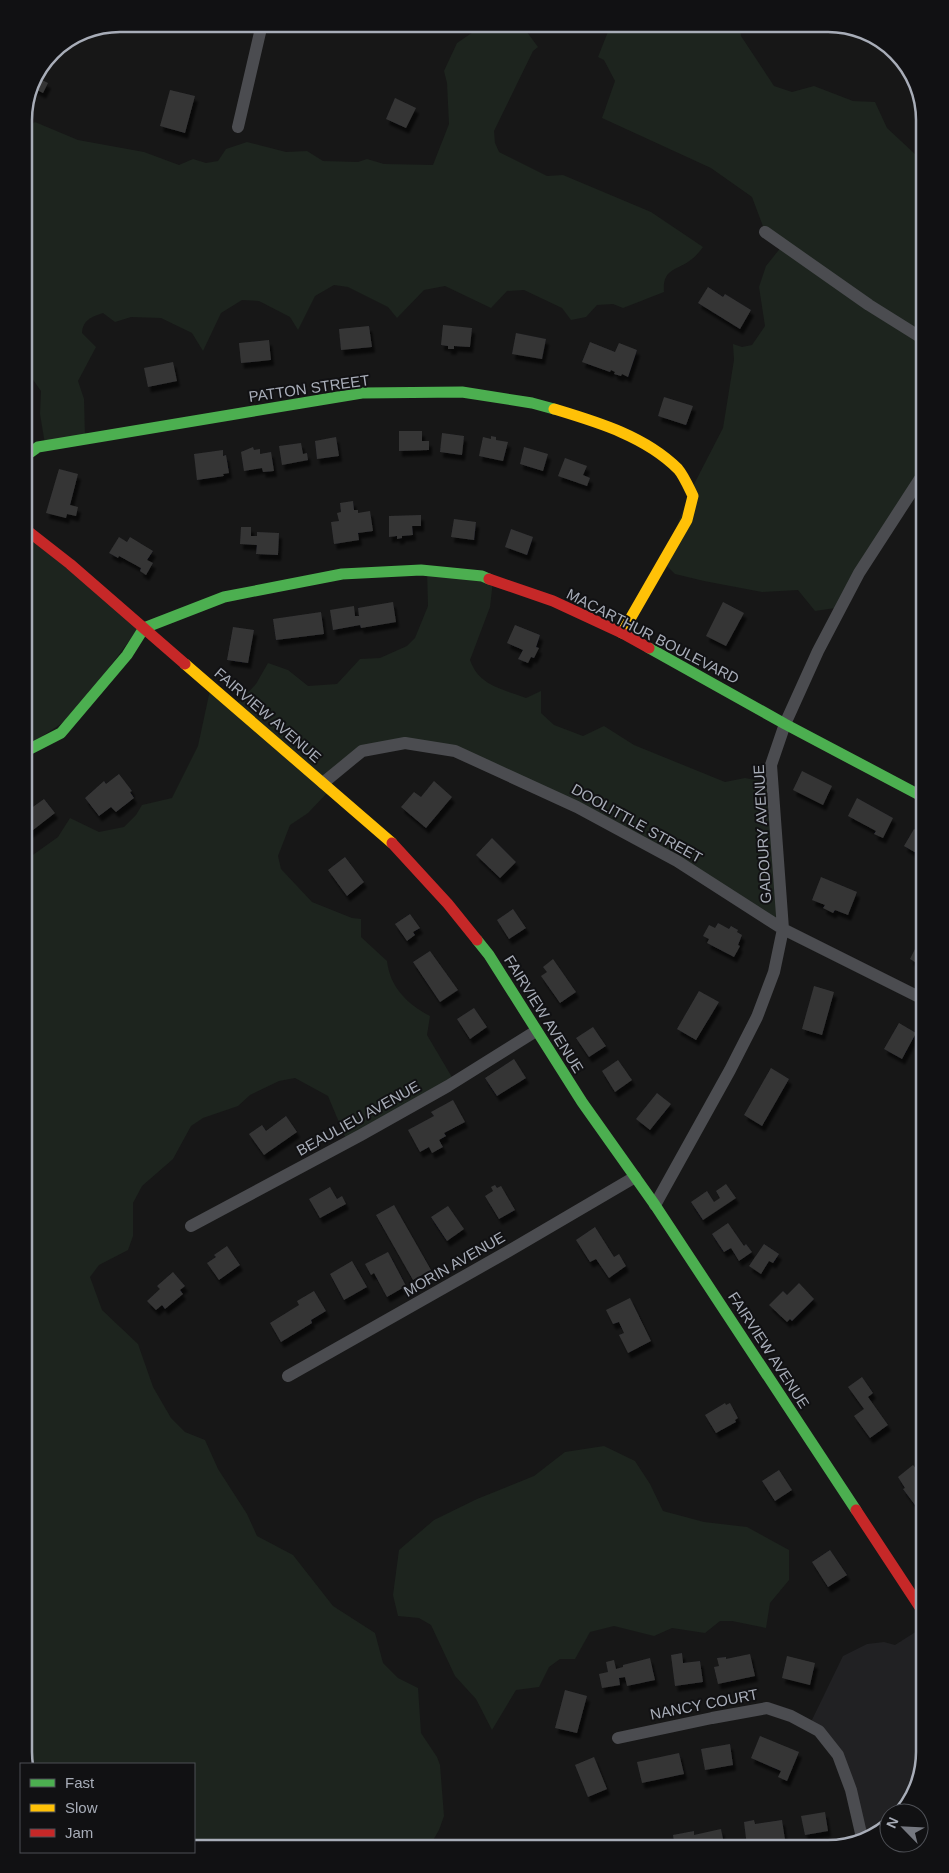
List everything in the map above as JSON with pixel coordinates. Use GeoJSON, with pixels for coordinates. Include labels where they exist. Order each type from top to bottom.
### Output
{"type":"FeatureCollection","features":[{"type":"Feature","properties":{"kind":"street"},"geometry":{"type":"LineString","coordinates":[[238,127],[260,33]]}},
{"type":"Feature","properties":{"kind":"street"},"geometry":{"type":"LineString","coordinates":[[765,232],[869,305],[916,334]]}},
{"type":"Feature","properties":{"kind":"street","name":"PATTON STREET"},"geometry":{"type":"LineString","coordinates":[[33,451],[38,447],[362,393],[462,392],[532,403],[599,422],[653,450],[679,470],[693,496],[687,520],[622,633]]}},
{"type":"Feature","properties":{"kind":"street","name":"GADOURY AVENUE"},"geometry":{"type":"LineString","coordinates":[[655,1205],[730,1070],[757,1017],[774,972],[783,929],[771,765],[784,724],[818,651],[859,573],[916,484]]}},
{"type":"Feature","properties":{"kind":"street","name":"FAIRVIEW AVENUE"},"geometry":{"type":"LineString","coordinates":[[33,535],[70,564],[399,849],[448,904],[489,955],[582,1102],[655,1205],[916,1601]]}},
{"type":"Feature","properties":{"kind":"street","name":"MACARTHUR BOULEVARD"},"geometry":{"type":"LineString","coordinates":[[144,628],[224,597],[342,574],[420,570],[482,576],[553,601],[622,633],[784,724],[916,793]]}},
{"type":"Feature","properties":{"kind":"street"},"geometry":{"type":"LineString","coordinates":[[33,748],[61,733],[127,655],[144,628]]}},
{"type":"Feature","properties":{"kind":"street","name":"DOOLITTLE STREET"},"geometry":{"type":"LineString","coordinates":[[323,783],[362,751],[404,743],[455,751],[578,807],[677,861],[783,929],[916,996]]}},
{"type":"Feature","properties":{"kind":"street","name":"BEAULIEU AVENUE"},"geometry":{"type":"LineString","coordinates":[[191,1226],[448,1086],[536,1031]]}},
{"type":"Feature","properties":{"kind":"street","name":"MORIN AVENUE"},"geometry":{"type":"LineString","coordinates":[[288,1376],[507,1252],[635,1176]]}},
{"type":"Feature","properties":{"kind":"street","name":"NANCY COURT"},"geometry":{"type":"LineString","coordinates":[[618,1738],[767,1708],[791,1716],[819,1732],[838,1755],[851,1790],[861,1834]]}},
{"type":"Feature","properties":{"kind":"shaded area"},"geometry":{"type":"Polygon","coordinates":[[[472,33],[528,33],[538,47],[533,51],[494,131],[495,143],[499,152],[547,176],[563,175],[651,212],[703,247],[692,259],[668,274],[665,278],[664,292],[623,308],[613,304],[597,305],[586,317],[571,320],[562,308],[524,290],[507,291],[491,308],[445,286],[424,290],[397,318],[388,307],[348,287],[334,285],[315,296],[298,330],[290,317],[259,301],[242,300],[221,313],[203,351],[192,333],[161,318],[131,317],[115,322],[103,313],[88,320],[84,325],[82,333],[96,347],[78,381],[84,399],[85,436],[45,444],[40,414],[41,391],[33,379],[33,123],[35,122],[78,140],[144,152],[179,165],[193,159],[206,163],[218,161],[226,149],[247,142],[286,152],[307,151],[323,161],[358,162],[367,159],[384,164],[433,165],[449,124],[447,83],[444,71],[457,43],[472,33]]]}},
{"type":"Feature","properties":{"kind":"shaded area"},"geometry":{"type":"Polygon","coordinates":[[[607,33],[741,33],[774,86],[792,92],[814,86],[853,101],[875,102],[887,128],[916,155],[916,482],[842,607],[815,611],[798,590],[762,592],[704,581],[675,574],[663,562],[690,492],[723,428],[734,360],[733,344],[742,347],[752,345],[765,326],[759,287],[766,266],[782,246],[764,229],[752,197],[711,168],[602,118],[615,81],[604,60],[598,57],[607,33]]]}},
{"type":"Feature","properties":{"kind":"shaded area"},"geometry":{"type":"Polygon","coordinates":[[[33,536],[141,625],[73,716],[33,742],[33,536]]]}},
{"type":"Feature","properties":{"kind":"shaded area"},"geometry":{"type":"Polygon","coordinates":[[[427,570],[493,581],[490,607],[470,660],[479,676],[501,689],[526,698],[541,691],[541,713],[554,725],[583,736],[604,726],[634,745],[725,782],[745,778],[770,783],[778,923],[710,881],[450,748],[364,749],[325,780],[329,791],[308,813],[290,825],[278,856],[281,869],[312,902],[352,918],[361,919],[361,937],[387,961],[396,987],[414,1006],[430,1016],[427,1035],[453,1079],[346,1139],[328,1096],[295,1078],[279,1081],[250,1095],[238,1106],[203,1118],[191,1126],[173,1159],[142,1186],[133,1203],[133,1236],[128,1250],[99,1265],[90,1277],[102,1310],[138,1344],[153,1387],[171,1418],[185,1432],[205,1440],[218,1469],[247,1514],[257,1536],[293,1555],[333,1606],[375,1633],[383,1663],[398,1678],[418,1688],[421,1733],[437,1757],[440,1765],[444,1816],[433,1840],[195,1840],[195,1763],[33,1763],[33,855],[58,837],[70,818],[99,832],[124,827],[136,815],[142,805],[172,798],[198,746],[210,690],[238,703],[256,684],[268,663],[288,670],[308,686],[337,684],[360,659],[380,658],[407,646],[415,638],[428,606],[427,570]]]}},
{"type":"Feature","properties":{"kind":"shaded area"},"geometry":{"type":"Polygon","coordinates":[[[604,1446],[635,1461],[650,1484],[663,1511],[704,1522],[747,1527],[789,1550],[789,1580],[770,1603],[766,1628],[732,1621],[720,1621],[705,1633],[672,1628],[654,1636],[614,1626],[590,1632],[575,1659],[560,1659],[549,1667],[539,1687],[516,1690],[492,1730],[476,1699],[455,1676],[431,1625],[419,1618],[398,1616],[393,1595],[399,1550],[434,1520],[477,1499],[534,1476],[565,1452],[604,1446]]]}},
{"type":"Feature","properties":{"kind":"shaded area"},"geometry":{"type":"Polygon","coordinates":[[[916,1632],[916,1764],[912,1781],[902,1801],[900,1803],[879,1803],[879,1824],[862,1834],[834,1749],[810,1724],[843,1656],[867,1644],[884,1642],[895,1645],[916,1632]]]}},
{"type":"Feature","properties":{"kind":"building"},"geometry":{"type":"Polygon","coordinates":[[[42,80],[48,83],[43,93],[38,91],[42,80]]]}},
{"type":"Feature","properties":{"kind":"building"},"geometry":{"type":"Polygon","coordinates":[[[170,90],[195,96],[185,133],[160,126],[170,90]]]}},
{"type":"Feature","properties":{"kind":"building"},"geometry":{"type":"Polygon","coordinates":[[[395,98],[416,108],[406,128],[386,119],[395,98]]]}},
{"type":"Feature","properties":{"kind":"building"},"geometry":{"type":"Polygon","coordinates":[[[708,287],[723,297],[725,294],[751,310],[740,329],[698,303],[708,287]]]}},
{"type":"Feature","properties":{"kind":"building"},"geometry":{"type":"Polygon","coordinates":[[[443,325],[472,328],[470,347],[454,346],[454,349],[448,349],[448,346],[441,345],[443,325]]]}},
{"type":"Feature","properties":{"kind":"building"},"geometry":{"type":"Polygon","coordinates":[[[369,326],[372,347],[341,350],[339,329],[369,326]]]}},
{"type":"Feature","properties":{"kind":"building"},"geometry":{"type":"Polygon","coordinates":[[[516,333],[546,339],[542,359],[512,354],[516,333]]]}},
{"type":"Feature","properties":{"kind":"building"},"geometry":{"type":"Polygon","coordinates":[[[269,340],[271,360],[241,363],[239,343],[269,340]]]}},
{"type":"Feature","properties":{"kind":"building"},"geometry":{"type":"Polygon","coordinates":[[[590,342],[615,352],[619,343],[637,350],[628,377],[582,362],[590,342]]]}},
{"type":"Feature","properties":{"kind":"building"},"geometry":{"type":"Polygon","coordinates":[[[173,362],[177,381],[148,387],[144,368],[173,362]]]}},
{"type":"Feature","properties":{"kind":"building"},"geometry":{"type":"Polygon","coordinates":[[[664,397],[693,406],[686,425],[658,416],[664,397]]]}},
{"type":"Feature","properties":{"kind":"building"},"geometry":{"type":"Polygon","coordinates":[[[399,431],[422,431],[422,441],[429,441],[429,450],[399,451],[399,431]]]}},
{"type":"Feature","properties":{"kind":"building"},"geometry":{"type":"Polygon","coordinates":[[[442,433],[464,436],[462,455],[440,452],[442,433]]]}},
{"type":"Feature","properties":{"kind":"building"},"geometry":{"type":"Polygon","coordinates":[[[491,436],[496,437],[496,440],[508,442],[503,461],[479,456],[483,437],[491,439],[491,436]]]}},
{"type":"Feature","properties":{"kind":"building"},"geometry":{"type":"Polygon","coordinates":[[[336,437],[339,456],[317,459],[315,441],[336,437]]]}},
{"type":"Feature","properties":{"kind":"building"},"geometry":{"type":"Polygon","coordinates":[[[301,443],[303,454],[307,453],[308,460],[282,465],[279,446],[301,443]]]}},
{"type":"Feature","properties":{"kind":"building"},"geometry":{"type":"Polygon","coordinates":[[[253,447],[254,450],[260,449],[260,454],[271,452],[274,471],[263,472],[262,468],[244,471],[241,452],[253,447]]]}},
{"type":"Feature","properties":{"kind":"building"},"geometry":{"type":"Polygon","coordinates":[[[524,447],[548,454],[543,471],[520,464],[524,447]]]}},
{"type":"Feature","properties":{"kind":"building"},"geometry":{"type":"Polygon","coordinates":[[[223,450],[223,456],[226,455],[229,473],[223,474],[224,476],[197,480],[194,454],[223,450]]]}},
{"type":"Feature","properties":{"kind":"building"},"geometry":{"type":"Polygon","coordinates":[[[565,458],[587,466],[583,475],[590,478],[587,486],[558,476],[565,458]]]}},
{"type":"Feature","properties":{"kind":"building"},"geometry":{"type":"Polygon","coordinates":[[[59,469],[78,474],[70,505],[78,507],[76,516],[67,514],[66,518],[46,513],[59,469]]]}},
{"type":"Feature","properties":{"kind":"building"},"geometry":{"type":"Polygon","coordinates":[[[353,501],[354,510],[358,510],[358,513],[370,511],[373,531],[358,533],[359,540],[334,544],[331,522],[339,521],[337,513],[341,512],[340,503],[353,501]]]}},
{"type":"Feature","properties":{"kind":"building"},"geometry":{"type":"Polygon","coordinates":[[[421,515],[421,526],[412,526],[413,535],[402,536],[402,538],[397,539],[397,536],[389,537],[389,516],[421,515]]]}},
{"type":"Feature","properties":{"kind":"building"},"geometry":{"type":"Polygon","coordinates":[[[454,519],[476,522],[474,540],[451,537],[454,519]]]}},
{"type":"Feature","properties":{"kind":"building"},"geometry":{"type":"Polygon","coordinates":[[[241,527],[251,527],[251,536],[257,536],[257,532],[279,533],[278,555],[256,554],[257,545],[240,544],[241,527]]]}},
{"type":"Feature","properties":{"kind":"building"},"geometry":{"type":"Polygon","coordinates":[[[511,529],[533,537],[527,555],[505,547],[511,529]]]}},
{"type":"Feature","properties":{"kind":"building"},"geometry":{"type":"Polygon","coordinates":[[[119,537],[127,542],[130,537],[153,551],[147,560],[153,563],[146,575],[140,571],[141,568],[119,556],[118,558],[109,553],[119,537]]]}},
{"type":"Feature","properties":{"kind":"building"},"geometry":{"type":"Polygon","coordinates":[[[393,602],[396,622],[361,628],[360,625],[333,630],[330,610],[354,606],[355,616],[359,616],[358,608],[393,602]]]}},
{"type":"Feature","properties":{"kind":"building"},"geometry":{"type":"Polygon","coordinates":[[[723,602],[744,613],[726,646],[706,636],[723,602]]]}},
{"type":"Feature","properties":{"kind":"building"},"geometry":{"type":"Polygon","coordinates":[[[321,612],[324,634],[276,640],[273,619],[321,612]]]}},
{"type":"Feature","properties":{"kind":"building"},"geometry":{"type":"Polygon","coordinates":[[[515,625],[540,635],[536,647],[539,648],[534,658],[531,657],[528,663],[518,659],[523,650],[507,643],[515,625]]]}},
{"type":"Feature","properties":{"kind":"building"},"geometry":{"type":"Polygon","coordinates":[[[233,627],[254,630],[248,663],[227,660],[233,627]]]}},
{"type":"Feature","properties":{"kind":"building"},"geometry":{"type":"Polygon","coordinates":[[[802,771],[832,786],[823,805],[793,790],[802,771]]]}},
{"type":"Feature","properties":{"kind":"building"},"geometry":{"type":"Polygon","coordinates":[[[119,774],[132,791],[130,792],[134,798],[116,812],[111,807],[99,816],[85,798],[104,781],[106,784],[119,774]]]}},
{"type":"Feature","properties":{"kind":"building"},"geometry":{"type":"Polygon","coordinates":[[[434,781],[452,797],[426,828],[401,807],[414,792],[421,797],[434,781]]]}},
{"type":"Feature","properties":{"kind":"building"},"geometry":{"type":"Polygon","coordinates":[[[857,798],[893,818],[883,838],[874,834],[876,831],[848,816],[857,798]]]}},
{"type":"Feature","properties":{"kind":"building"},"geometry":{"type":"Polygon","coordinates":[[[44,799],[55,813],[33,830],[33,807],[44,799]]]}},
{"type":"Feature","properties":{"kind":"building"},"geometry":{"type":"Polygon","coordinates":[[[914,829],[916,830],[916,853],[904,846],[914,829]]]}},
{"type":"Feature","properties":{"kind":"building"},"geometry":{"type":"Polygon","coordinates":[[[492,838],[516,862],[500,878],[476,855],[492,838]]]}},
{"type":"Feature","properties":{"kind":"building"},"geometry":{"type":"Polygon","coordinates":[[[345,857],[364,882],[347,896],[328,870],[345,857]]]}},
{"type":"Feature","properties":{"kind":"building"},"geometry":{"type":"Polygon","coordinates":[[[821,877],[857,892],[848,915],[835,910],[833,913],[823,908],[825,905],[812,900],[821,877]]]}},
{"type":"Feature","properties":{"kind":"building"},"geometry":{"type":"Polygon","coordinates":[[[513,909],[526,928],[509,939],[497,920],[513,909]]]}},
{"type":"Feature","properties":{"kind":"building"},"geometry":{"type":"Polygon","coordinates":[[[410,914],[420,928],[413,932],[415,935],[407,941],[395,924],[410,914]]]}},
{"type":"Feature","properties":{"kind":"building"},"geometry":{"type":"Polygon","coordinates":[[[718,923],[729,929],[731,926],[742,935],[738,945],[740,946],[734,957],[707,943],[709,939],[703,936],[709,925],[715,928],[718,923]]]}},
{"type":"Feature","properties":{"kind":"building"},"geometry":{"type":"Polygon","coordinates":[[[916,947],[916,963],[910,959],[916,947]]]}},
{"type":"Feature","properties":{"kind":"building"},"geometry":{"type":"Polygon","coordinates":[[[430,951],[458,990],[440,1002],[413,962],[430,951]]]}},
{"type":"Feature","properties":{"kind":"building"},"geometry":{"type":"Polygon","coordinates":[[[553,959],[576,992],[560,1003],[541,976],[547,972],[543,967],[553,959]]]}},
{"type":"Feature","properties":{"kind":"building"},"geometry":{"type":"Polygon","coordinates":[[[814,986],[834,992],[822,1035],[802,1029],[814,986]]]}},
{"type":"Feature","properties":{"kind":"building"},"geometry":{"type":"Polygon","coordinates":[[[699,991],[719,1002],[696,1040],[677,1029],[699,991]]]}},
{"type":"Feature","properties":{"kind":"building"},"geometry":{"type":"Polygon","coordinates":[[[474,1008],[487,1027],[470,1039],[457,1019],[474,1008]]]}},
{"type":"Feature","properties":{"kind":"building"},"geometry":{"type":"Polygon","coordinates":[[[899,1023],[916,1033],[902,1059],[884,1049],[899,1023]]]}},
{"type":"Feature","properties":{"kind":"building"},"geometry":{"type":"Polygon","coordinates":[[[593,1027],[606,1046],[589,1057],[576,1038],[593,1027]]]}},
{"type":"Feature","properties":{"kind":"building"},"geometry":{"type":"Polygon","coordinates":[[[514,1059],[526,1078],[497,1096],[485,1078],[514,1059]]]}},
{"type":"Feature","properties":{"kind":"building"},"geometry":{"type":"Polygon","coordinates":[[[618,1060],[632,1080],[615,1092],[602,1071],[618,1060]]]}},
{"type":"Feature","properties":{"kind":"building"},"geometry":{"type":"Polygon","coordinates":[[[771,1068],[789,1079],[762,1126],[744,1115],[771,1068]]]}},
{"type":"Feature","properties":{"kind":"building"},"geometry":{"type":"Polygon","coordinates":[[[657,1093],[671,1104],[650,1130],[636,1119],[657,1093]]]}},
{"type":"Feature","properties":{"kind":"building"},"geometry":{"type":"Polygon","coordinates":[[[453,1100],[465,1122],[444,1133],[446,1136],[439,1140],[443,1147],[432,1153],[429,1147],[420,1152],[408,1130],[434,1116],[431,1112],[453,1100]]]}},
{"type":"Feature","properties":{"kind":"building"},"geometry":{"type":"Polygon","coordinates":[[[286,1116],[297,1132],[264,1155],[249,1134],[262,1125],[266,1131],[286,1116]]]}},
{"type":"Feature","properties":{"kind":"building"},"geometry":{"type":"Polygon","coordinates":[[[726,1184],[736,1198],[703,1220],[691,1202],[707,1191],[714,1202],[720,1198],[716,1191],[726,1184]]]}},
{"type":"Feature","properties":{"kind":"building"},"geometry":{"type":"Polygon","coordinates":[[[495,1185],[497,1188],[501,1186],[515,1210],[499,1219],[485,1196],[493,1191],[491,1187],[495,1185]]]}},
{"type":"Feature","properties":{"kind":"building"},"geometry":{"type":"Polygon","coordinates":[[[330,1187],[337,1199],[342,1196],[346,1204],[320,1218],[309,1199],[330,1187]]]}},
{"type":"Feature","properties":{"kind":"building"},"geometry":{"type":"Polygon","coordinates":[[[394,1205],[431,1270],[413,1280],[376,1215],[394,1205]]]}},
{"type":"Feature","properties":{"kind":"building"},"geometry":{"type":"Polygon","coordinates":[[[448,1206],[464,1229],[447,1241],[431,1217],[448,1206]]]}},
{"type":"Feature","properties":{"kind":"building"},"geometry":{"type":"Polygon","coordinates":[[[728,1223],[744,1246],[746,1244],[752,1252],[739,1261],[731,1248],[724,1252],[712,1234],[728,1223]]]}},
{"type":"Feature","properties":{"kind":"building"},"geometry":{"type":"Polygon","coordinates":[[[595,1227],[614,1257],[619,1254],[626,1266],[609,1278],[596,1259],[590,1262],[576,1240],[595,1227]]]}},
{"type":"Feature","properties":{"kind":"building"},"geometry":{"type":"Polygon","coordinates":[[[764,1244],[779,1254],[773,1263],[769,1261],[761,1274],[749,1266],[764,1244]]]}},
{"type":"Feature","properties":{"kind":"building"},"geometry":{"type":"Polygon","coordinates":[[[227,1246],[240,1265],[219,1280],[207,1263],[216,1257],[214,1255],[227,1246]]]}},
{"type":"Feature","properties":{"kind":"building"},"geometry":{"type":"Polygon","coordinates":[[[388,1252],[406,1286],[387,1297],[374,1273],[371,1275],[365,1264],[388,1252]]]}},
{"type":"Feature","properties":{"kind":"building"},"geometry":{"type":"Polygon","coordinates":[[[352,1261],[367,1287],[344,1300],[330,1274],[352,1261]]]}},
{"type":"Feature","properties":{"kind":"building"},"geometry":{"type":"Polygon","coordinates":[[[173,1272],[185,1286],[180,1290],[183,1294],[165,1309],[162,1305],[156,1310],[147,1301],[160,1289],[157,1286],[173,1272]]]}},
{"type":"Feature","properties":{"kind":"building"},"geometry":{"type":"Polygon","coordinates":[[[799,1283],[814,1299],[792,1321],[790,1319],[787,1322],[769,1305],[783,1291],[787,1295],[799,1283]]]}},
{"type":"Feature","properties":{"kind":"building"},"geometry":{"type":"Polygon","coordinates":[[[314,1291],[326,1311],[311,1320],[312,1323],[281,1342],[270,1323],[299,1305],[297,1301],[314,1291]]]}},
{"type":"Feature","properties":{"kind":"building"},"geometry":{"type":"Polygon","coordinates":[[[630,1298],[651,1341],[628,1353],[619,1335],[624,1333],[619,1322],[613,1324],[606,1310],[630,1298]]]}},
{"type":"Feature","properties":{"kind":"building"},"geometry":{"type":"Polygon","coordinates":[[[862,1377],[873,1393],[868,1397],[888,1425],[870,1438],[854,1416],[864,1409],[848,1387],[862,1377]]]}},
{"type":"Feature","properties":{"kind":"building"},"geometry":{"type":"Polygon","coordinates":[[[725,1403],[726,1405],[730,1403],[738,1418],[735,1420],[736,1422],[716,1433],[705,1415],[725,1403]]]}},
{"type":"Feature","properties":{"kind":"building"},"geometry":{"type":"Polygon","coordinates":[[[913,1465],[916,1469],[915,1505],[903,1489],[905,1488],[898,1477],[913,1465]]]}},
{"type":"Feature","properties":{"kind":"building"},"geometry":{"type":"Polygon","coordinates":[[[779,1470],[792,1490],[775,1501],[762,1481],[779,1470]]]}},
{"type":"Feature","properties":{"kind":"building"},"geometry":{"type":"Polygon","coordinates":[[[830,1550],[847,1575],[828,1587],[812,1562],[830,1550]]]}},
{"type":"Feature","properties":{"kind":"building"},"geometry":{"type":"Polygon","coordinates":[[[682,1653],[683,1663],[700,1661],[703,1682],[675,1686],[671,1655],[682,1653]]]}},
{"type":"Feature","properties":{"kind":"building"},"geometry":{"type":"Polygon","coordinates":[[[750,1654],[755,1676],[718,1684],[714,1667],[719,1666],[717,1658],[726,1657],[726,1659],[750,1654]]]}},
{"type":"Feature","properties":{"kind":"building"},"geometry":{"type":"Polygon","coordinates":[[[787,1656],[815,1663],[810,1685],[782,1678],[787,1656]]]}},
{"type":"Feature","properties":{"kind":"building"},"geometry":{"type":"Polygon","coordinates":[[[650,1658],[655,1680],[627,1686],[625,1677],[619,1678],[620,1685],[602,1688],[599,1674],[608,1672],[606,1662],[614,1660],[616,1669],[623,1667],[623,1665],[650,1658]]]}},
{"type":"Feature","properties":{"kind":"building"},"geometry":{"type":"Polygon","coordinates":[[[565,1690],[587,1696],[577,1733],[555,1728],[565,1690]]]}},
{"type":"Feature","properties":{"kind":"building"},"geometry":{"type":"Polygon","coordinates":[[[760,1736],[799,1752],[787,1781],[778,1777],[781,1771],[751,1758],[760,1736]]]}},
{"type":"Feature","properties":{"kind":"building"},"geometry":{"type":"Polygon","coordinates":[[[730,1744],[733,1765],[705,1770],[701,1749],[730,1744]]]}},
{"type":"Feature","properties":{"kind":"building"},"geometry":{"type":"Polygon","coordinates":[[[679,1753],[684,1774],[642,1783],[637,1762],[679,1753]]]}},
{"type":"Feature","properties":{"kind":"building"},"geometry":{"type":"Polygon","coordinates":[[[594,1757],[607,1789],[588,1797],[575,1765],[594,1757]]]}},
{"type":"Feature","properties":{"kind":"building"},"geometry":{"type":"Polygon","coordinates":[[[825,1812],[828,1831],[805,1835],[801,1816],[825,1812]]]}},
{"type":"Feature","properties":{"kind":"building"},"geometry":{"type":"Polygon","coordinates":[[[754,1820],[755,1824],[782,1820],[785,1840],[746,1840],[744,1822],[754,1820]]]}},
{"type":"Feature","properties":{"kind":"building"},"geometry":{"type":"Polygon","coordinates":[[[721,1829],[723,1840],[674,1840],[673,1835],[694,1831],[694,1835],[721,1829]]]}},
{"type":"Feature","properties":{"kind":"traffic: fast"},"geometry":{"type":"LineString","coordinates":[[33,451],[38,447],[362,393],[462,392],[532,403],[554,409]]}},
{"type":"Feature","properties":{"kind":"traffic: fast"},"geometry":{"type":"LineString","coordinates":[[33,748],[61,733],[127,655],[144,628],[224,597],[342,574],[421,570],[482,576],[489,579]]}},
{"type":"Feature","properties":{"kind":"traffic: fast"},"geometry":{"type":"LineString","coordinates":[[649,648],[785,724],[916,793]]}},
{"type":"Feature","properties":{"kind":"traffic: fast"},"geometry":{"type":"LineString","coordinates":[[477,940],[489,955],[582,1102],[655,1205],[856,1510]]}},
{"type":"Feature","properties":{"kind":"traffic: slow"},"geometry":{"type":"LineString","coordinates":[[554,409],[603,425],[636,439],[651,448],[678,469],[693,496],[687,520],[622,633]]}},
{"type":"Feature","properties":{"kind":"traffic: slow"},"geometry":{"type":"LineString","coordinates":[[185,664],[392,843]]}},
{"type":"Feature","properties":{"kind":"traffic: jam"},"geometry":{"type":"LineString","coordinates":[[33,535],[70,564],[185,664]]}},
{"type":"Feature","properties":{"kind":"traffic: jam"},"geometry":{"type":"LineString","coordinates":[[489,579],[553,601],[622,633],[649,648]]}},
{"type":"Feature","properties":{"kind":"traffic: jam"},"geometry":{"type":"LineString","coordinates":[[392,843],[448,904],[477,940]]}},
{"type":"Feature","properties":{"kind":"traffic: jam"},"geometry":{"type":"LineString","coordinates":[[856,1510],[916,1601]]}}]}
